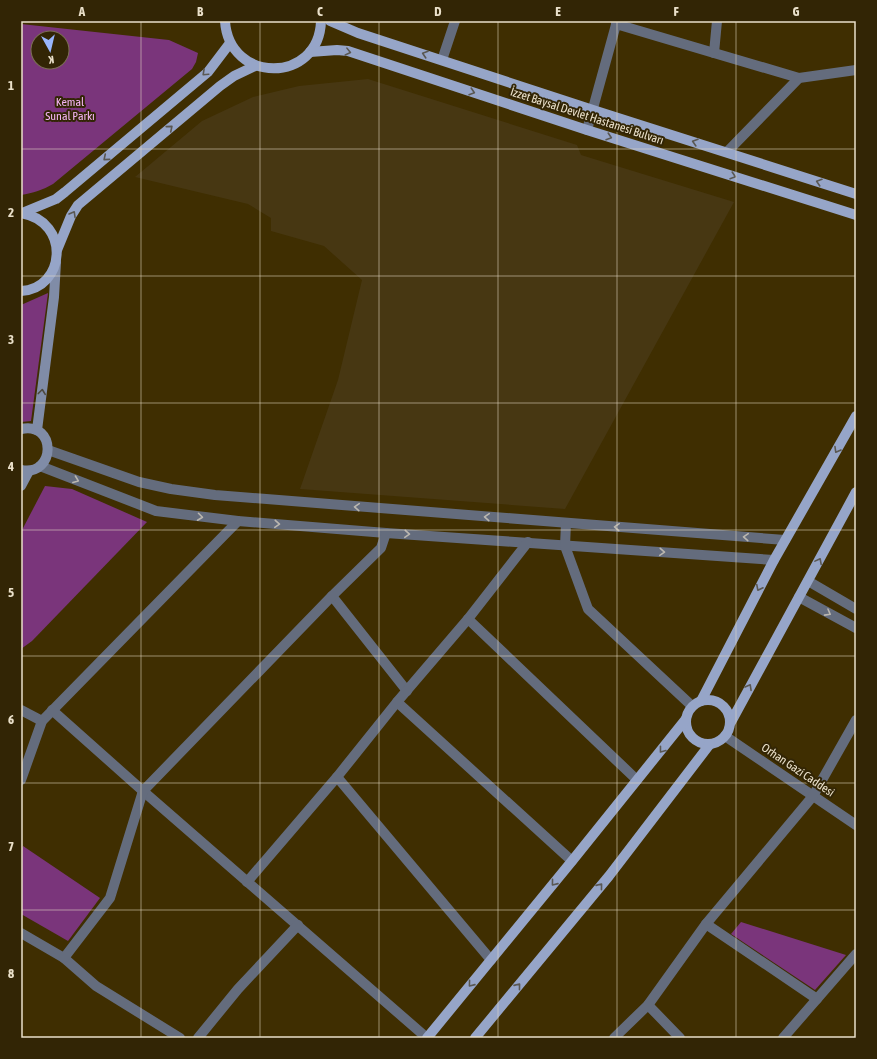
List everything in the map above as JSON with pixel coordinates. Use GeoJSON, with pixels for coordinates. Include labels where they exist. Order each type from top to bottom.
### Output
{"type":"FeatureCollection","features":[{"type":"Feature","properties":{"kind":"main road"},"geometry":{"type":"LineString","coordinates":[[225,21],[226,33],[236,53],[255,66],[268,69],[282,68],[293,65],[310,52],[319,36],[321,21]]}},
{"type":"Feature","properties":{"kind":"main road","name":"İzzet Baysal Devlet Hastanesi Bulvarı"},"geometry":{"type":"LineString","coordinates":[[330,21],[358,33],[856,194]]}},
{"type":"Feature","properties":{"kind":"main road"},"geometry":{"type":"LineString","coordinates":[[21,213],[50,201],[65,192],[208,72],[230,43]]}},
{"type":"Feature","properties":{"kind":"main road","name":"İzzet Baysal Devlet Hastanesi Bulvarı"},"geometry":{"type":"LineString","coordinates":[[310,52],[337,50],[348,51],[587,130],[856,215]]}},
{"type":"Feature","properties":{"kind":"main road"},"geometry":{"type":"LineString","coordinates":[[57,250],[78,205],[220,86],[234,76],[255,66]]}},
{"type":"Feature","properties":{"kind":"main road"},"geometry":{"type":"LineString","coordinates":[[21,213],[32,215],[42,221],[50,229],[55,239],[57,250],[54,297],[37,430]]}},
{"type":"Feature","properties":{"kind":"main road"},"geometry":{"type":"LineString","coordinates":[[21,291],[36,287],[45,280],[52,272],[56,261]]}},
{"type":"Feature","properties":{"kind":"main road"},"geometry":{"type":"LineString","coordinates":[[856,416],[785,540],[696,704],[688,712],[686,726],[693,738],[699,742],[710,744],[720,741],[726,736],[731,722],[856,492]]}},
{"type":"Feature","properties":{"kind":"main road"},"geometry":{"type":"LineString","coordinates":[[21,429],[31,428],[37,430],[45,439],[48,450],[44,462],[40,466],[25,470],[21,486]]}},
{"type":"Feature","properties":{"kind":"main road"},"geometry":{"type":"LineString","coordinates":[[696,704],[712,700],[720,703],[725,707],[731,722]]}},
{"type":"Feature","properties":{"kind":"main road"},"geometry":{"type":"LineString","coordinates":[[427,1038],[686,719]]}},
{"type":"Feature","properties":{"kind":"main road"},"geometry":{"type":"LineString","coordinates":[[475,1038],[609,876],[710,744]]}},
{"type":"Feature","properties":{"kind":"street"},"geometry":{"type":"LineString","coordinates":[[442,60],[455,21]]}},
{"type":"Feature","properties":{"kind":"street"},"geometry":{"type":"LineString","coordinates":[[714,53],[717,21]]}},
{"type":"Feature","properties":{"kind":"street"},"geometry":{"type":"LineString","coordinates":[[587,130],[617,22],[799,78],[856,70]]}},
{"type":"Feature","properties":{"kind":"street"},"geometry":{"type":"LineString","coordinates":[[727,152],[799,78]]}},
{"type":"Feature","properties":{"kind":"street"},"geometry":{"type":"LineString","coordinates":[[48,450],[139,482],[171,489],[223,496],[785,540]]}},
{"type":"Feature","properties":{"kind":"street"},"geometry":{"type":"LineString","coordinates":[[40,466],[156,511],[238,521],[386,533],[774,560]]}},
{"type":"Feature","properties":{"kind":"street"},"geometry":{"type":"LineString","coordinates":[[21,780],[42,721],[238,521]]}},
{"type":"Feature","properties":{"kind":"street"},"geometry":{"type":"LineString","coordinates":[[566,523],[564,546],[588,610],[696,704]]}},
{"type":"Feature","properties":{"kind":"street"},"geometry":{"type":"LineString","coordinates":[[64,958],[110,898],[143,791],[332,596],[381,548],[386,533]]}},
{"type":"Feature","properties":{"kind":"street"},"geometry":{"type":"LineString","coordinates":[[247,882],[337,777],[406,691],[468,619],[528,542]]}},
{"type":"Feature","properties":{"kind":"street"},"geometry":{"type":"LineString","coordinates":[[808,581],[856,609]]}},
{"type":"Feature","properties":{"kind":"street"},"geometry":{"type":"LineString","coordinates":[[332,596],[406,691]]}},
{"type":"Feature","properties":{"kind":"street"},"geometry":{"type":"LineString","coordinates":[[799,597],[856,628]]}},
{"type":"Feature","properties":{"kind":"street"},"geometry":{"type":"LineString","coordinates":[[468,619],[637,780]]}},
{"type":"Feature","properties":{"kind":"street"},"geometry":{"type":"LineString","coordinates":[[397,702],[572,861]]}},
{"type":"Feature","properties":{"kind":"street"},"geometry":{"type":"LineString","coordinates":[[21,710],[42,721]]}},
{"type":"Feature","properties":{"kind":"street"},"geometry":{"type":"LineString","coordinates":[[52,710],[427,1038]]}},
{"type":"Feature","properties":{"kind":"street"},"geometry":{"type":"LineString","coordinates":[[614,1038],[648,1005],[706,924],[814,796],[856,720]]}},
{"type":"Feature","properties":{"kind":"street","name":"Orhan Gazi Caddesi"},"geometry":{"type":"LineString","coordinates":[[726,736],[856,825]]}},
{"type":"Feature","properties":{"kind":"street"},"geometry":{"type":"LineString","coordinates":[[337,777],[491,960]]}},
{"type":"Feature","properties":{"kind":"street"},"geometry":{"type":"LineString","coordinates":[[706,924],[817,999]]}},
{"type":"Feature","properties":{"kind":"street"},"geometry":{"type":"LineString","coordinates":[[198,1038],[238,989],[298,925]]}},
{"type":"Feature","properties":{"kind":"street"},"geometry":{"type":"LineString","coordinates":[[21,933],[64,958],[96,986],[180,1038]]}},
{"type":"Feature","properties":{"kind":"street"},"geometry":{"type":"LineString","coordinates":[[782,1038],[856,954]]}},
{"type":"Feature","properties":{"kind":"street"},"geometry":{"type":"LineString","coordinates":[[648,1005],[680,1038]]}},
{"type":"Feature","properties":{"kind":"shaded area"},"geometry":{"type":"Polygon","coordinates":[[[368,79],[577,145],[581,155],[734,202],[565,509],[300,489],[338,380],[362,280],[324,246],[271,231],[271,218],[248,204],[135,177],[202,121],[253,97],[299,86],[368,79]]]}},
{"type":"Feature","properties":{"kind":"green space","name":"Kemal Sunal Parkı"},"geometry":{"type":"Polygon","coordinates":[[[21,24],[169,40],[198,53],[196,62],[192,69],[53,184],[21,195],[21,24]]]}},
{"type":"Feature","properties":{"kind":"green space"},"geometry":{"type":"Polygon","coordinates":[[[48,293],[31,421],[21,422],[21,305],[48,293]]]}},
{"type":"Feature","properties":{"kind":"green space"},"geometry":{"type":"Polygon","coordinates":[[[45,486],[72,489],[147,522],[32,641],[21,649],[21,532],[45,486]]]}},
{"type":"Feature","properties":{"kind":"green space"},"geometry":{"type":"Polygon","coordinates":[[[23,846],[100,898],[68,941],[21,914],[21,851],[23,846]]]}},
{"type":"Feature","properties":{"kind":"green space"},"geometry":{"type":"Polygon","coordinates":[[[741,922],[846,955],[815,990],[731,934],[741,922]]]}}]}
